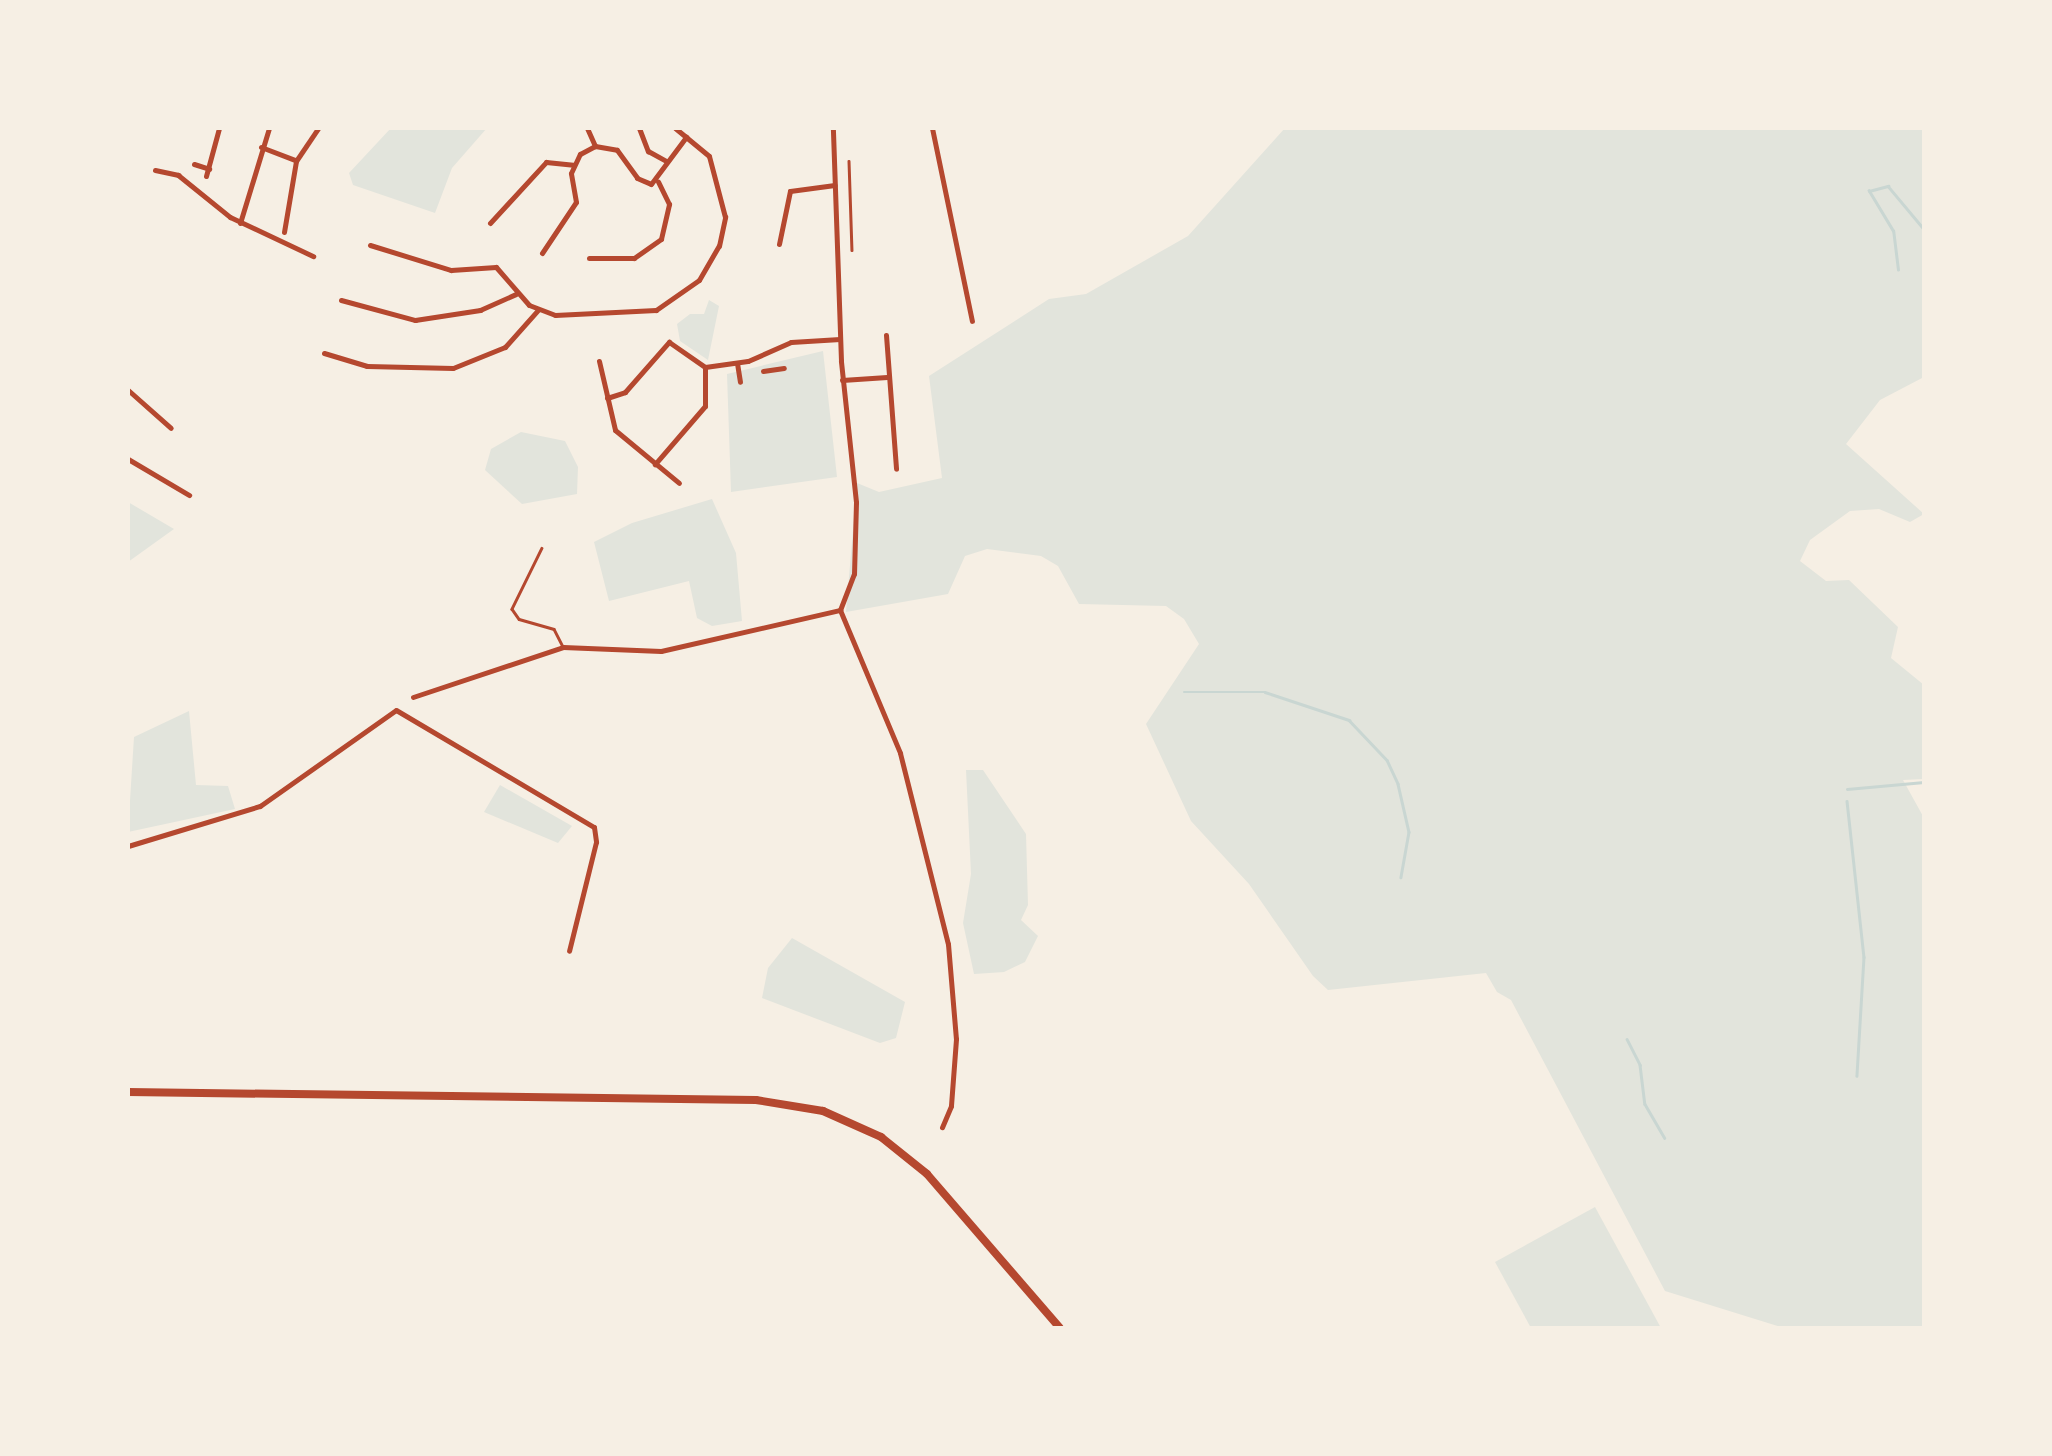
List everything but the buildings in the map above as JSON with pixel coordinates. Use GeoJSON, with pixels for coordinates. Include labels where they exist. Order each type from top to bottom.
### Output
{"type":"FeatureCollection","features":[{"type":"Feature","properties":{"kind":"main road"},"geometry":{"type":"LineString","coordinates":[[128,1092],[756,1100],[823,1111],[881,1136],[927,1174],[1060,1328]]}},
{"type":"Feature","properties":{"kind":"street"},"geometry":{"type":"LineString","coordinates":[[194,164],[208,172],[219,128]]}},
{"type":"Feature","properties":{"kind":"street"},"geometry":{"type":"LineString","coordinates":[[240,222],[269,128]]}},
{"type":"Feature","properties":{"kind":"street"},"geometry":{"type":"LineString","coordinates":[[284,232],[296,161],[318,128]]}},
{"type":"Feature","properties":{"kind":"street"},"geometry":{"type":"LineString","coordinates":[[587,128],[595,146]]}},
{"type":"Feature","properties":{"kind":"street"},"geometry":{"type":"LineString","coordinates":[[639,128],[648,151],[666,161]]}},
{"type":"Feature","properties":{"kind":"street"},"geometry":{"type":"LineString","coordinates":[[370,245],[450,270],[496,267],[517,294],[538,310],[571,316],[634,314],[670,303],[699,280],[719,246],[724,200],[709,156],[676,128]]}},
{"type":"Feature","properties":{"kind":"street"},"geometry":{"type":"LineString","coordinates":[[833,128],[842,380],[856,502],[854,574],[840,610],[900,753],[952,962],[956,1040],[942,1127]]}},
{"type":"Feature","properties":{"kind":"street"},"geometry":{"type":"LineString","coordinates":[[932,128],[972,321]]}},
{"type":"Feature","properties":{"kind":"street"},"geometry":{"type":"LineString","coordinates":[[589,258],[634,258],[661,239],[669,204],[658,182],[666,161],[686,137]]}},
{"type":"Feature","properties":{"kind":"street"},"geometry":{"type":"LineString","coordinates":[[490,223],[546,162],[572,164],[595,146]]}},
{"type":"Feature","properties":{"kind":"street"},"geometry":{"type":"LineString","coordinates":[[595,146],[624,154],[642,182],[658,182]]}},
{"type":"Feature","properties":{"kind":"street"},"geometry":{"type":"LineString","coordinates":[[261,147],[296,161]]}},
{"type":"Feature","properties":{"kind":"street"},"geometry":{"type":"LineString","coordinates":[[542,253],[576,202],[572,164]]}},
{"type":"Feature","properties":{"kind":"street"},"geometry":{"type":"LineString","coordinates":[[155,170],[178,175],[240,222],[313,256]]}},
{"type":"Feature","properties":{"kind":"street"},"geometry":{"type":"LineString","coordinates":[[779,244],[790,191],[835,186]]}},
{"type":"Feature","properties":{"kind":"street"},"geometry":{"type":"LineString","coordinates":[[341,300],[415,320],[480,310],[517,294]]}},
{"type":"Feature","properties":{"kind":"street"},"geometry":{"type":"LineString","coordinates":[[324,353],[367,366],[453,368],[505,347],[538,310]]}},
{"type":"Feature","properties":{"kind":"street"},"geometry":{"type":"LineString","coordinates":[[886,335],[886,377],[896,469]]}},
{"type":"Feature","properties":{"kind":"street"},"geometry":{"type":"LineString","coordinates":[[607,398],[625,392],[671,341],[705,367],[737,363],[791,342],[840,339]]}},
{"type":"Feature","properties":{"kind":"street"},"geometry":{"type":"LineString","coordinates":[[599,361],[615,430],[679,483]]}},
{"type":"Feature","properties":{"kind":"street"},"geometry":{"type":"LineString","coordinates":[[737,363],[740,382]]}},
{"type":"Feature","properties":{"kind":"street"},"geometry":{"type":"LineString","coordinates":[[656,464],[708,401],[705,367]]}},
{"type":"Feature","properties":{"kind":"street"},"geometry":{"type":"LineString","coordinates":[[763,371],[784,368]]}},
{"type":"Feature","properties":{"kind":"street"},"geometry":{"type":"LineString","coordinates":[[842,380],[886,377]]}},
{"type":"Feature","properties":{"kind":"street"},"geometry":{"type":"LineString","coordinates":[[128,390],[171,428]]}},
{"type":"Feature","properties":{"kind":"street"},"geometry":{"type":"LineString","coordinates":[[128,459],[190,495]]}},
{"type":"Feature","properties":{"kind":"street"},"geometry":{"type":"LineString","coordinates":[[413,697],[563,648],[661,650],[840,610]]}},
{"type":"Feature","properties":{"kind":"street"},"geometry":{"type":"LineString","coordinates":[[128,846],[260,806],[396,710],[594,827],[596,842],[569,951]]}},
{"type":"Feature","properties":{"kind":"lane"},"geometry":{"type":"LineString","coordinates":[[848,161],[852,250]]}},
{"type":"Feature","properties":{"kind":"lane"},"geometry":{"type":"LineString","coordinates":[[542,548],[512,609],[519,618],[554,629],[563,648]]}},
{"type":"Feature","properties":{"kind":"shaded area"},"geometry":{"type":"Polygon","coordinates":[[[391,128],[487,128],[452,168],[435,213],[353,185],[349,173],[391,128]]]}},
{"type":"Feature","properties":{"kind":"shaded area"},"geometry":{"type":"Polygon","coordinates":[[[1285,128],[1924,128],[1924,377],[1880,400],[1846,444],[1924,514],[1910,522],[1879,509],[1850,511],[1810,540],[1800,561],[1826,581],[1849,580],[1898,627],[1891,658],[1924,685],[1924,779],[1903,780],[1924,818],[1924,1328],[1784,1328],[1665,1291],[1511,1000],[1497,992],[1486,973],[1328,990],[1313,976],[1249,884],[1191,821],[1146,724],[1199,644],[1184,619],[1166,606],[1079,604],[1058,566],[1041,556],[987,549],[965,556],[948,594],[846,612],[857,483],[879,492],[942,478],[929,376],[1049,299],[1086,294],[1188,236],[1285,128]]]}},
{"type":"Feature","properties":{"kind":"shaded area"},"geometry":{"type":"Polygon","coordinates":[[[709,300],[719,306],[708,360],[680,341],[677,324],[690,314],[704,314],[709,300]]]}},
{"type":"Feature","properties":{"kind":"shaded area"},"geometry":{"type":"Polygon","coordinates":[[[823,351],[837,477],[731,492],[727,374],[823,351]]]}},
{"type":"Feature","properties":{"kind":"shaded area"},"geometry":{"type":"Polygon","coordinates":[[[521,432],[565,441],[578,467],[577,494],[522,504],[485,470],[491,449],[521,432]]]}},
{"type":"Feature","properties":{"kind":"shaded area"},"geometry":{"type":"Polygon","coordinates":[[[712,499],[736,553],[742,621],[712,626],[697,618],[689,581],[609,601],[594,542],[632,523],[712,499]]]}},
{"type":"Feature","properties":{"kind":"shaded area"},"geometry":{"type":"Polygon","coordinates":[[[128,502],[174,529],[128,562],[128,502]]]}},
{"type":"Feature","properties":{"kind":"shaded area"},"geometry":{"type":"Polygon","coordinates":[[[189,711],[196,785],[228,786],[235,809],[128,832],[134,737],[189,711]]]}},
{"type":"Feature","properties":{"kind":"shaded area"},"geometry":{"type":"Polygon","coordinates":[[[966,770],[983,770],[1026,834],[1028,905],[1021,920],[1038,936],[1025,962],[1004,972],[974,974],[963,923],[971,874],[966,770]]]}},
{"type":"Feature","properties":{"kind":"shaded area"},"geometry":{"type":"Polygon","coordinates":[[[500,785],[572,826],[558,843],[484,812],[500,785]]]}},
{"type":"Feature","properties":{"kind":"shaded area"},"geometry":{"type":"Polygon","coordinates":[[[792,938],[905,1002],[896,1038],[880,1043],[762,998],[768,968],[792,938]]]}},
{"type":"Feature","properties":{"kind":"shaded area"},"geometry":{"type":"Polygon","coordinates":[[[1595,1207],[1661,1328],[1531,1328],[1495,1262],[1595,1207]]]}},
{"type":"Feature","properties":{"kind":"waterway"},"geometry":{"type":"LineString","coordinates":[[1898,270],[1893,231],[1869,191],[1888,186],[1924,229]]}},
{"type":"Feature","properties":{"kind":"waterway"},"geometry":{"type":"LineString","coordinates":[[1184,692],[1265,692],[1349,720],[1387,760],[1398,784],[1409,832],[1401,877]]}},
{"type":"Feature","properties":{"kind":"waterway"},"geometry":{"type":"LineString","coordinates":[[1847,789],[1924,782]]}},
{"type":"Feature","properties":{"kind":"waterway"},"geometry":{"type":"LineString","coordinates":[[1847,801],[1864,957],[1857,1076]]}},
{"type":"Feature","properties":{"kind":"waterway"},"geometry":{"type":"LineString","coordinates":[[1627,1039],[1640,1065],[1645,1104],[1665,1138]]}}]}
